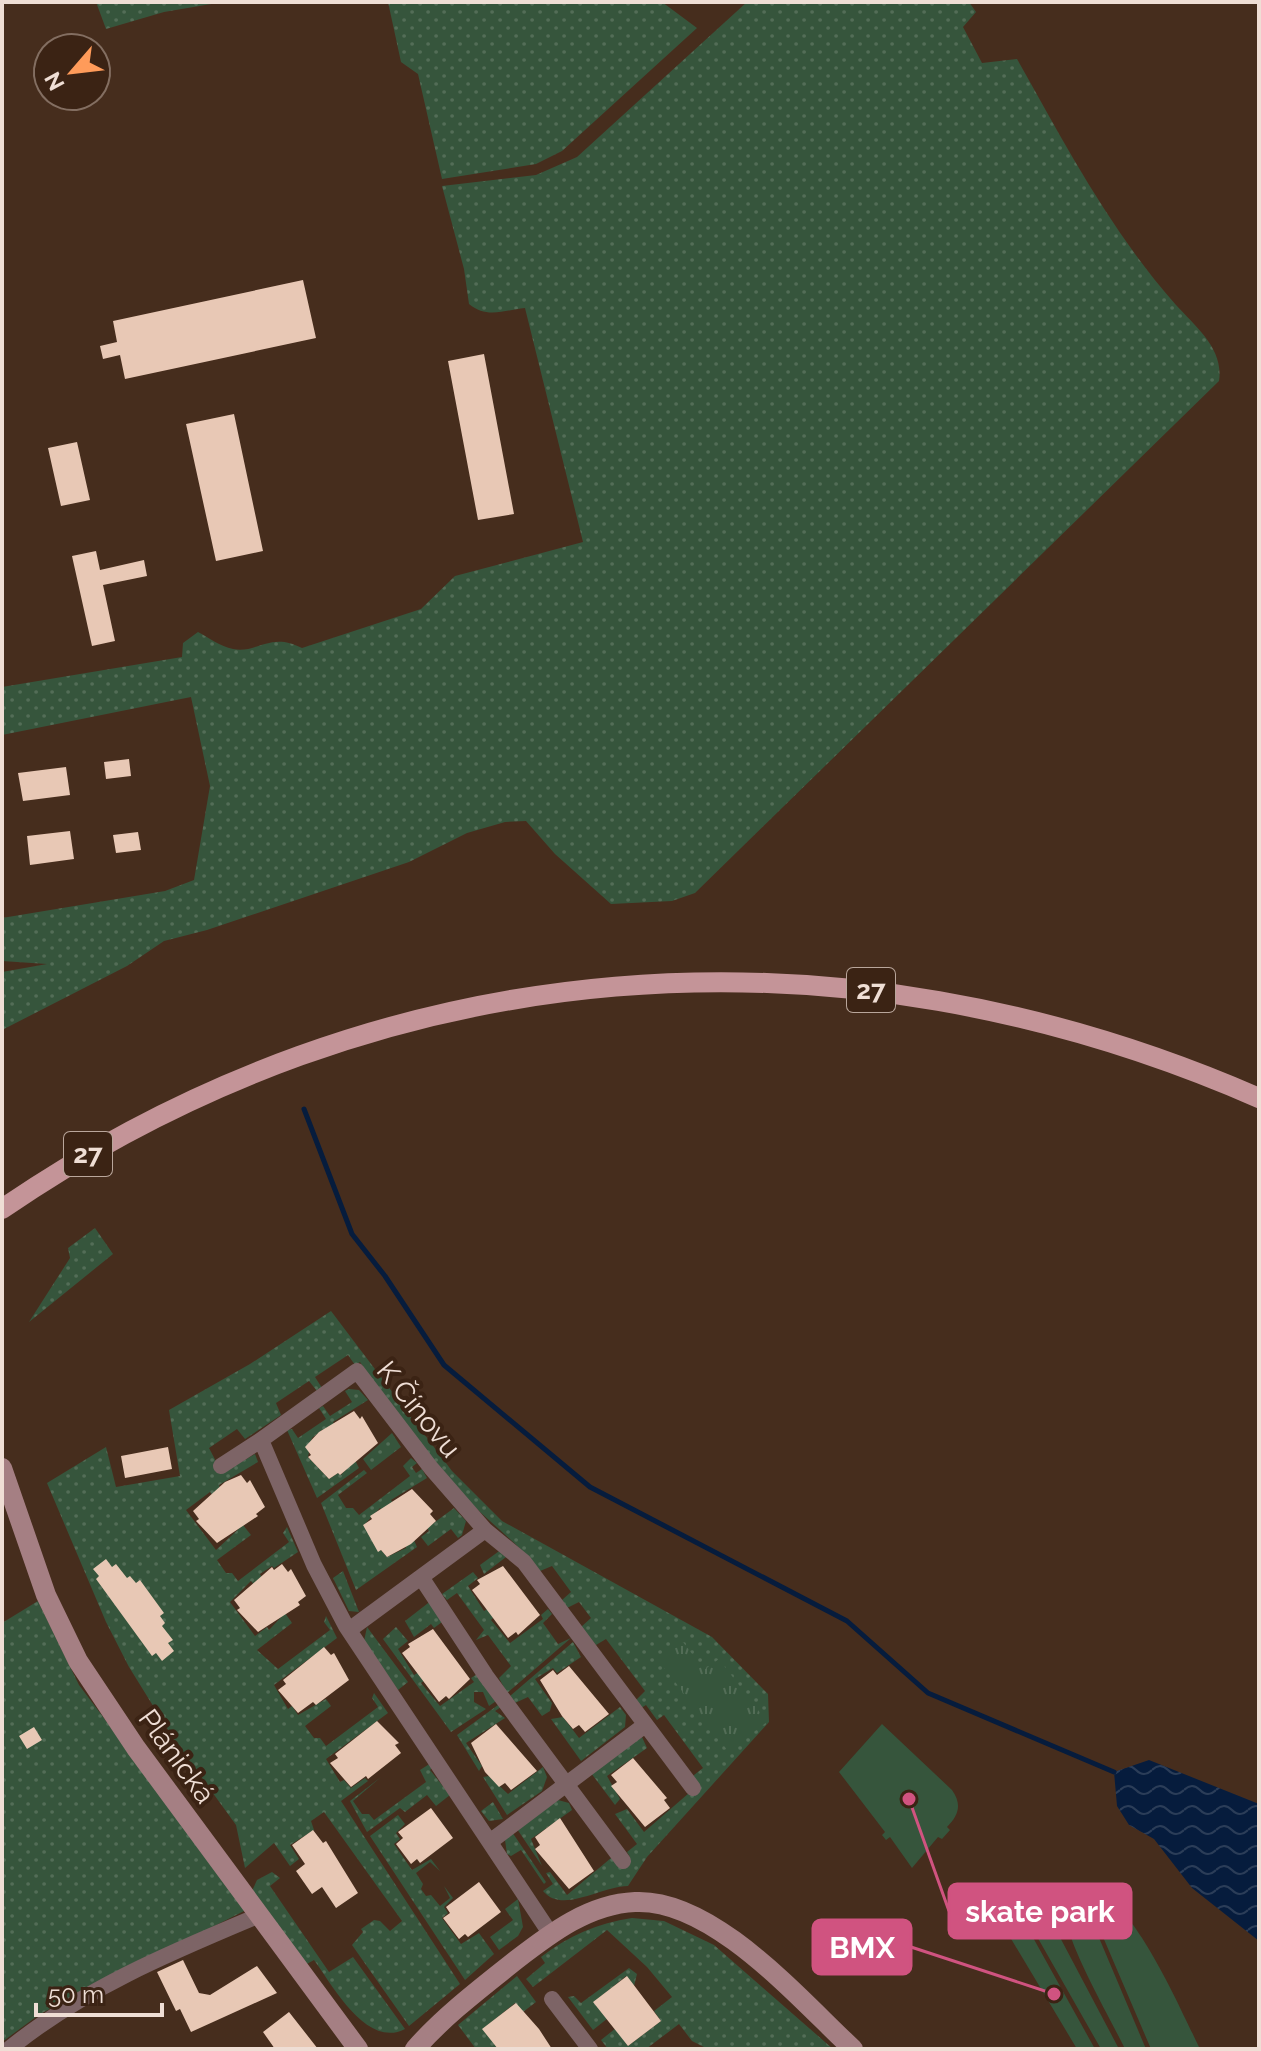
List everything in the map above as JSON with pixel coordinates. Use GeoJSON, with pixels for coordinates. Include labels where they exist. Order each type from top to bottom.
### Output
{"type":"FeatureCollection","features":[{"type":"Feature","properties":{"kind":"main road","name":"27"},"geometry":{"type":"LineString","coordinates":[[2,1209],[132,1130],[272,1066],[430,1017],[545,994],[621,986],[776,983],[860,989],[944,1000],[1024,1017],[1110,1041],[1259,1098]]}},
{"type":"Feature","properties":{"kind":"main road","name":"Plánická"},"geometry":{"type":"LineString","coordinates":[[2,1468],[46,1595],[78,1661],[136,1748],[358,2049]]}},
{"type":"Feature","properties":{"kind":"main road"},"geometry":{"type":"LineString","coordinates":[[415,2049],[455,2009],[550,1933],[607,1906],[637,1901],[678,1910],[732,1938],[853,2049]]}},
{"type":"Feature","properties":{"kind":"street","name":"K Čínovu"},"geometry":{"type":"LineString","coordinates":[[221,1466],[357,1371],[431,1468],[485,1530],[524,1562],[693,1788]]}},
{"type":"Feature","properties":{"kind":"street"},"geometry":{"type":"LineString","coordinates":[[261,1440],[314,1565],[349,1630],[550,1933]]}},
{"type":"Feature","properties":{"kind":"street"},"geometry":{"type":"LineString","coordinates":[[349,1630],[485,1530]]}},
{"type":"Feature","properties":{"kind":"street"},"geometry":{"type":"LineString","coordinates":[[421,1577],[486,1676],[623,1861]]}},
{"type":"Feature","properties":{"kind":"street"},"geometry":{"type":"LineString","coordinates":[[491,1841],[645,1725]]}},
{"type":"Feature","properties":{"kind":"street"},"geometry":{"type":"LineString","coordinates":[[9,2049],[36,2027],[82,2000],[174,1951],[260,1915]]}},
{"type":"Feature","properties":{"kind":"street"},"geometry":{"type":"LineString","coordinates":[[552,1999],[586,2048]]}},
{"type":"Feature","properties":{"kind":"green space"},"geometry":{"type":"Polygon","coordinates":[[[96,2],[223,2],[164,12],[106,29],[96,2]]]}},
{"type":"Feature","properties":{"kind":"green space"},"geometry":{"type":"Polygon","coordinates":[[[388,2],[662,2],[697,28],[562,151],[536,164],[442,179],[418,74],[401,62],[388,2]]]}},
{"type":"Feature","properties":{"kind":"green space"},"geometry":{"type":"Polygon","coordinates":[[[747,2],[969,2],[976,12],[963,27],[982,63],[1017,59],[1071,155],[1130,248],[1207,339],[1217,359],[1219,381],[695,893],[672,901],[611,904],[555,854],[526,821],[505,822],[467,833],[409,862],[207,930],[164,941],[127,966],[2,1030],[2,972],[47,964],[2,961],[2,918],[165,891],[194,880],[210,786],[191,697],[2,735],[2,687],[182,657],[183,643],[198,632],[233,649],[249,649],[272,642],[291,643],[302,648],[421,609],[455,576],[583,542],[525,308],[489,312],[469,304],[464,269],[442,186],[536,175],[577,157],[747,2]]]}},
{"type":"Feature","properties":{"kind":"green space"},"geometry":{"type":"Polygon","coordinates":[[[95,1228],[113,1254],[29,1322],[70,1258],[68,1248],[95,1228]]]}},
{"type":"Feature","properties":{"kind":"green space"},"geometry":{"type":"Polygon","coordinates":[[[331,1311],[452,1471],[502,1521],[712,1637],[768,1694],[769,1722],[647,1857],[628,1886],[571,1900],[551,1897],[543,1891],[553,1884],[546,1873],[550,1872],[567,1895],[611,1858],[630,1857],[627,1852],[637,1844],[615,1814],[627,1809],[644,1832],[689,1793],[694,1775],[703,1768],[664,1715],[657,1720],[646,1705],[641,1708],[636,1700],[645,1691],[606,1639],[596,1645],[581,1627],[591,1618],[579,1602],[567,1608],[562,1600],[571,1592],[552,1566],[540,1571],[466,1498],[410,1433],[360,1362],[355,1365],[348,1355],[315,1377],[322,1388],[317,1391],[309,1381],[276,1403],[281,1415],[245,1439],[237,1429],[209,1448],[222,1473],[255,1454],[258,1462],[219,1485],[222,1492],[214,1497],[210,1492],[186,1510],[216,1550],[243,1525],[251,1535],[217,1560],[226,1573],[232,1573],[238,1581],[289,1542],[283,1533],[287,1527],[298,1552],[260,1574],[263,1580],[255,1586],[251,1581],[230,1602],[255,1636],[267,1627],[269,1630],[285,1613],[292,1623],[257,1650],[278,1669],[330,1630],[324,1622],[326,1616],[337,1638],[274,1685],[288,1709],[292,1706],[298,1715],[326,1699],[331,1706],[305,1726],[314,1738],[320,1738],[326,1746],[378,1707],[372,1698],[374,1693],[388,1713],[326,1759],[340,1782],[344,1780],[351,1788],[365,1778],[368,1781],[341,1801],[460,1984],[409,2026],[352,1945],[363,1932],[361,1929],[374,1920],[380,1921],[390,1931],[402,1921],[324,1812],[311,1821],[314,1830],[290,1845],[299,1859],[290,1866],[274,1843],[245,1868],[236,1825],[173,1738],[129,1667],[106,1622],[47,1483],[106,1447],[116,1487],[180,1476],[169,1410],[250,1364],[331,1311]]]}},
{"type":"Feature","properties":{"kind":"green space"},"geometry":{"type":"Polygon","coordinates":[[[359,1390],[368,1400],[333,1422],[337,1428],[322,1430],[312,1438],[308,1457],[329,1479],[338,1473],[341,1475],[355,1460],[359,1468],[317,1498],[287,1430],[292,1429],[298,1438],[326,1419],[319,1408],[323,1406],[330,1416],[352,1402],[345,1391],[359,1390]]]}},
{"type":"Feature","properties":{"kind":"green space"},"geometry":{"type":"Polygon","coordinates":[[[392,1433],[401,1447],[371,1470],[363,1459],[392,1433]]]}},
{"type":"Feature","properties":{"kind":"green space"},"geometry":{"type":"Polygon","coordinates":[[[411,1458],[417,1463],[412,1467],[416,1473],[422,1469],[427,1478],[391,1500],[395,1506],[385,1514],[380,1508],[364,1525],[378,1551],[381,1550],[387,1557],[406,1548],[405,1545],[413,1538],[417,1547],[356,1590],[321,1503],[364,1470],[367,1473],[338,1495],[346,1508],[353,1508],[359,1515],[410,1476],[403,1466],[411,1458]]]}},
{"type":"Feature","properties":{"kind":"green space"},"geometry":{"type":"Polygon","coordinates":[[[454,1508],[466,1521],[462,1535],[458,1538],[451,1529],[428,1546],[421,1537],[429,1531],[427,1528],[454,1508]]]}},
{"type":"Feature","properties":{"kind":"green space"},"geometry":{"type":"Polygon","coordinates":[[[502,1549],[506,1557],[484,1574],[480,1565],[502,1549]]]}},
{"type":"Feature","properties":{"kind":"green space"},"geometry":{"type":"Polygon","coordinates":[[[343,1571],[359,1612],[349,1611],[333,1578],[343,1571]]]}},
{"type":"Feature","properties":{"kind":"green space"},"geometry":{"type":"Polygon","coordinates":[[[473,1572],[478,1578],[468,1586],[484,1611],[489,1608],[495,1616],[491,1620],[510,1643],[543,1619],[541,1615],[548,1609],[552,1614],[543,1623],[558,1644],[571,1638],[507,1693],[499,1678],[511,1666],[488,1635],[476,1640],[484,1630],[457,1593],[447,1600],[442,1594],[473,1572]]]}},
{"type":"Feature","properties":{"kind":"green space"},"geometry":{"type":"Polygon","coordinates":[[[432,1600],[442,1622],[434,1628],[431,1624],[414,1637],[405,1621],[432,1600]]]}},
{"type":"Feature","properties":{"kind":"green space"},"geometry":{"type":"Polygon","coordinates":[[[38,1601],[79,1685],[248,1909],[40,2014],[2,2042],[2,1623],[38,1601]]]}},
{"type":"Feature","properties":{"kind":"green space"},"geometry":{"type":"Polygon","coordinates":[[[367,1627],[408,1682],[398,1690],[364,1641],[367,1627]]]}},
{"type":"Feature","properties":{"kind":"green space"},"geometry":{"type":"Polygon","coordinates":[[[396,1627],[408,1641],[398,1649],[414,1675],[419,1672],[425,1680],[421,1683],[440,1706],[474,1682],[471,1678],[479,1673],[499,1699],[489,1706],[483,1692],[474,1692],[474,1702],[486,1709],[451,1732],[383,1639],[396,1627]]]}},
{"type":"Feature","properties":{"kind":"green space"},"geometry":{"type":"Polygon","coordinates":[[[573,1642],[581,1657],[557,1673],[553,1668],[535,1679],[552,1703],[550,1711],[542,1716],[528,1697],[515,1703],[510,1696],[573,1642]]]}},
{"type":"Feature","properties":{"kind":"green space"},"geometry":{"type":"Polygon","coordinates":[[[683,1642],[704,1670],[719,1659],[767,1722],[728,1751],[659,1661],[683,1642]]]}},
{"type":"Feature","properties":{"kind":"green space"},"geometry":{"type":"Polygon","coordinates":[[[502,1702],[504,1705],[495,1711],[505,1718],[466,1743],[482,1766],[479,1771],[457,1735],[502,1702]]]}},
{"type":"Feature","properties":{"kind":"green space"},"geometry":{"type":"Polygon","coordinates":[[[620,1707],[626,1715],[625,1727],[581,1761],[551,1719],[563,1717],[579,1738],[620,1707]]]}},
{"type":"Feature","properties":{"kind":"green space"},"geometry":{"type":"Polygon","coordinates":[[[882,1724],[952,1790],[957,1800],[956,1814],[947,1827],[950,1830],[942,1839],[938,1837],[912,1868],[890,1837],[886,1840],[882,1835],[885,1832],[839,1772],[882,1724]]]}},
{"type":"Feature","properties":{"kind":"green space"},"geometry":{"type":"Polygon","coordinates":[[[642,1737],[647,1748],[607,1776],[620,1799],[615,1805],[591,1773],[642,1737]]]}},
{"type":"Feature","properties":{"kind":"green space"},"geometry":{"type":"Polygon","coordinates":[[[431,1763],[433,1767],[430,1770],[450,1795],[436,1806],[427,1795],[405,1812],[400,1808],[367,1832],[350,1801],[381,1777],[353,1801],[362,1814],[369,1814],[374,1820],[426,1782],[420,1770],[431,1763]]]}},
{"type":"Feature","properties":{"kind":"green space"},"geometry":{"type":"Polygon","coordinates":[[[543,1767],[547,1777],[542,1791],[507,1815],[483,1777],[489,1776],[508,1794],[543,1767]]]}},
{"type":"Feature","properties":{"kind":"green space"},"geometry":{"type":"Polygon","coordinates":[[[558,1800],[569,1803],[572,1810],[531,1839],[542,1866],[517,1829],[558,1800]]]}},
{"type":"Feature","properties":{"kind":"green space"},"geometry":{"type":"Polygon","coordinates":[[[493,1802],[503,1819],[489,1821],[481,1811],[493,1802]]]}},
{"type":"Feature","properties":{"kind":"green space"},"geometry":{"type":"Polygon","coordinates":[[[398,1815],[405,1824],[396,1833],[400,1839],[394,1844],[412,1870],[431,1859],[440,1871],[430,1862],[416,1873],[423,1884],[421,1889],[440,1906],[450,1898],[444,1886],[453,1898],[444,1907],[448,1913],[442,1918],[461,1944],[479,1933],[494,1954],[465,1980],[370,1836],[398,1815]]]}},
{"type":"Feature","properties":{"kind":"green space"},"geometry":{"type":"Polygon","coordinates":[[[512,1832],[546,1882],[544,1884],[521,1850],[511,1856],[507,1854],[505,1840],[512,1832]]]}},
{"type":"Feature","properties":{"kind":"green space"},"geometry":{"type":"Polygon","coordinates":[[[272,1872],[280,1878],[270,1886],[329,1972],[353,1957],[405,2029],[391,2033],[365,2023],[341,1999],[314,1960],[305,1965],[252,1891],[257,1880],[272,1872]]]}},
{"type":"Feature","properties":{"kind":"green space"},"geometry":{"type":"Polygon","coordinates":[[[1086,1889],[1102,1893],[1136,1929],[1168,1982],[1200,2049],[1151,2049],[1091,1909],[1089,1914],[1146,2049],[1125,2049],[1084,1968],[1068,1925],[1069,1909],[1086,1889]]]}},
{"type":"Feature","properties":{"kind":"green space"},"geometry":{"type":"Polygon","coordinates":[[[1023,1893],[1039,1901],[1045,1909],[1119,2049],[1101,2049],[1023,1912],[1021,1916],[1095,2049],[1077,2049],[1007,1932],[1006,1903],[1023,1893]]]}},
{"type":"Feature","properties":{"kind":"green space"},"geometry":{"type":"Polygon","coordinates":[[[518,1899],[523,1927],[518,1936],[499,1950],[490,1937],[513,1920],[505,1909],[518,1899]]]}},
{"type":"Feature","properties":{"kind":"green space"},"geometry":{"type":"Polygon","coordinates":[[[632,1918],[664,1921],[714,1945],[833,2049],[708,2049],[692,2041],[679,2024],[646,2049],[608,2049],[601,2040],[616,2028],[628,2046],[661,2021],[654,2011],[672,1997],[647,1967],[607,1930],[533,1987],[526,1979],[545,1963],[541,1957],[562,1943],[595,1927],[632,1918]]]}},
{"type":"Feature","properties":{"kind":"green space"},"geometry":{"type":"Polygon","coordinates":[[[629,1968],[637,1974],[634,1986],[626,1976],[594,2002],[608,2018],[593,2030],[568,1997],[574,1996],[581,2003],[629,1968]]]}},
{"type":"Feature","properties":{"kind":"green space"},"geometry":{"type":"Polygon","coordinates":[[[517,1976],[536,2002],[523,2012],[515,2003],[483,2029],[498,2045],[493,2049],[476,2049],[458,2025],[517,1976]]]}},
{"type":"Feature","properties":{"kind":"water"},"geometry":{"type":"Polygon","coordinates":[[[1149,1760],[1259,1804],[1259,1941],[1192,1888],[1154,1839],[1129,1825],[1117,1806],[1114,1772],[1149,1760]]]}},
{"type":"Feature","properties":{"kind":"building"},"geometry":{"type":"Polygon","coordinates":[[[303,280],[316,338],[125,379],[120,355],[103,359],[100,346],[117,342],[113,321],[303,280]]]}},
{"type":"Feature","properties":{"kind":"building"},"geometry":{"type":"Polygon","coordinates":[[[484,354],[514,514],[478,520],[448,361],[484,354]]]}},
{"type":"Feature","properties":{"kind":"building"},"geometry":{"type":"Polygon","coordinates":[[[234,414],[263,551],[216,561],[186,424],[234,414]]]}},
{"type":"Feature","properties":{"kind":"building"},"geometry":{"type":"Polygon","coordinates":[[[77,442],[90,500],[61,506],[48,448],[77,442]]]}},
{"type":"Feature","properties":{"kind":"building"},"geometry":{"type":"Polygon","coordinates":[[[96,551],[100,570],[144,560],[147,576],[103,585],[115,641],[92,646],[72,556],[96,551]]]}},
{"type":"Feature","properties":{"kind":"building"},"geometry":{"type":"Polygon","coordinates":[[[129,759],[131,776],[106,779],[104,762],[129,759]]]}},
{"type":"Feature","properties":{"kind":"building"},"geometry":{"type":"Polygon","coordinates":[[[66,767],[70,795],[23,801],[18,773],[66,767]]]}},
{"type":"Feature","properties":{"kind":"building"},"geometry":{"type":"Polygon","coordinates":[[[70,831],[74,859],[30,865],[27,836],[70,831]]]}},
{"type":"Feature","properties":{"kind":"building"},"geometry":{"type":"Polygon","coordinates":[[[138,832],[141,850],[116,853],[113,835],[138,832]]]}},
{"type":"Feature","properties":{"kind":"building"},"geometry":{"type":"Polygon","coordinates":[[[354,1411],[360,1419],[362,1416],[378,1443],[340,1475],[338,1473],[329,1479],[308,1457],[311,1455],[305,1447],[319,1432],[354,1411]]]}},
{"type":"Feature","properties":{"kind":"building"},"geometry":{"type":"Polygon","coordinates":[[[168,1447],[172,1469],[125,1478],[121,1456],[168,1447]]]}},
{"type":"Feature","properties":{"kind":"building"},"geometry":{"type":"Polygon","coordinates":[[[241,1475],[247,1483],[250,1480],[265,1507],[256,1514],[258,1516],[217,1543],[196,1521],[199,1519],[193,1511],[225,1482],[241,1475]]]}},
{"type":"Feature","properties":{"kind":"building"},"geometry":{"type":"Polygon","coordinates":[[[412,1489],[433,1511],[430,1514],[436,1521],[411,1544],[387,1557],[381,1550],[378,1552],[363,1525],[372,1519],[370,1516],[412,1489]]]}},
{"type":"Feature","properties":{"kind":"building"},"geometry":{"type":"Polygon","coordinates":[[[106,1559],[112,1567],[116,1564],[127,1578],[130,1576],[136,1583],[140,1580],[164,1613],[160,1616],[165,1623],[162,1626],[173,1640],[168,1643],[174,1651],[162,1661],[156,1653],[152,1656],[96,1579],[99,1576],[93,1569],[106,1559]]]}},
{"type":"Feature","properties":{"kind":"building"},"geometry":{"type":"Polygon","coordinates":[[[282,1564],[288,1572],[291,1569],[306,1596],[298,1602],[300,1605],[258,1632],[237,1610],[240,1608],[234,1600],[272,1567],[274,1570],[282,1564]]]}},
{"type":"Feature","properties":{"kind":"building"},"geometry":{"type":"Polygon","coordinates":[[[503,1566],[540,1615],[518,1635],[516,1632],[508,1638],[472,1590],[480,1584],[477,1580],[503,1566]]]}},
{"type":"Feature","properties":{"kind":"building"},"geometry":{"type":"Polygon","coordinates":[[[433,1629],[470,1679],[449,1699],[446,1696],[439,1702],[402,1653],[410,1647],[408,1644],[433,1629]]]}},
{"type":"Feature","properties":{"kind":"building"},"geometry":{"type":"Polygon","coordinates":[[[324,1647],[331,1655],[334,1653],[349,1680],[316,1705],[313,1702],[298,1713],[278,1690],[286,1684],[283,1680],[324,1647]]]}},
{"type":"Feature","properties":{"kind":"building"},"geometry":{"type":"Polygon","coordinates":[[[569,1666],[609,1714],[585,1732],[579,1725],[573,1729],[540,1680],[553,1670],[557,1675],[569,1666]]]}},
{"type":"Feature","properties":{"kind":"building"},"geometry":{"type":"Polygon","coordinates":[[[377,1721],[399,1743],[395,1745],[401,1753],[368,1779],[366,1776],[351,1787],[330,1763],[338,1758],[335,1754],[377,1721]]]}},
{"type":"Feature","properties":{"kind":"building"},"geometry":{"type":"Polygon","coordinates":[[[496,1724],[537,1771],[511,1790],[505,1783],[499,1787],[485,1772],[471,1743],[496,1724]]]}},
{"type":"Feature","properties":{"kind":"building"},"geometry":{"type":"Polygon","coordinates":[[[34,1727],[42,1740],[27,1749],[19,1736],[34,1727]]]}},
{"type":"Feature","properties":{"kind":"building"},"geometry":{"type":"Polygon","coordinates":[[[633,1758],[667,1798],[664,1800],[670,1808],[645,1827],[611,1786],[617,1782],[611,1775],[633,1758]]]}},
{"type":"Feature","properties":{"kind":"building"},"geometry":{"type":"Polygon","coordinates":[[[431,1808],[453,1838],[420,1863],[417,1859],[411,1864],[396,1844],[403,1838],[398,1832],[431,1808]]]}},
{"type":"Feature","properties":{"kind":"building"},"geometry":{"type":"Polygon","coordinates":[[[560,1818],[594,1871],[569,1889],[535,1849],[540,1845],[535,1837],[560,1818]]]}},
{"type":"Feature","properties":{"kind":"building"},"geometry":{"type":"Polygon","coordinates":[[[313,1830],[323,1843],[326,1841],[358,1893],[336,1908],[322,1887],[312,1894],[296,1871],[305,1864],[292,1845],[313,1830]]]}},
{"type":"Feature","properties":{"kind":"building"},"geometry":{"type":"Polygon","coordinates":[[[479,1882],[501,1912],[468,1937],[465,1934],[459,1939],[443,1918],[450,1913],[446,1907],[479,1882]]]}},
{"type":"Feature","properties":{"kind":"building"},"geometry":{"type":"Polygon","coordinates":[[[183,1960],[199,1993],[210,1995],[257,1966],[277,1993],[191,2032],[180,2009],[176,2011],[157,1972],[183,1960]]]}},
{"type":"Feature","properties":{"kind":"building"},"geometry":{"type":"Polygon","coordinates":[[[627,1976],[661,2021],[628,2046],[593,2002],[627,1976]]]}},
{"type":"Feature","properties":{"kind":"building"},"geometry":{"type":"Polygon","coordinates":[[[516,2003],[552,2049],[498,2049],[482,2029],[516,2003]]]}},
{"type":"Feature","properties":{"kind":"building"},"geometry":{"type":"Polygon","coordinates":[[[289,2012],[318,2049],[275,2049],[263,2032],[289,2012]]]}},
{"type":"Feature","properties":{"kind":"waterway"},"geometry":{"type":"LineString","coordinates":[[304,1109],[352,1234],[385,1276],[444,1365],[590,1487],[847,1621],[928,1693],[1114,1772]]}},
{"type":"Feature","properties":{"kind":"place","name":"skate park"},"geometry":{"type":"Point","coordinates":[909,1799]}},
{"type":"Feature","properties":{"kind":"place","name":"BMX"},"geometry":{"type":"Point","coordinates":[1054,1994]}}]}
